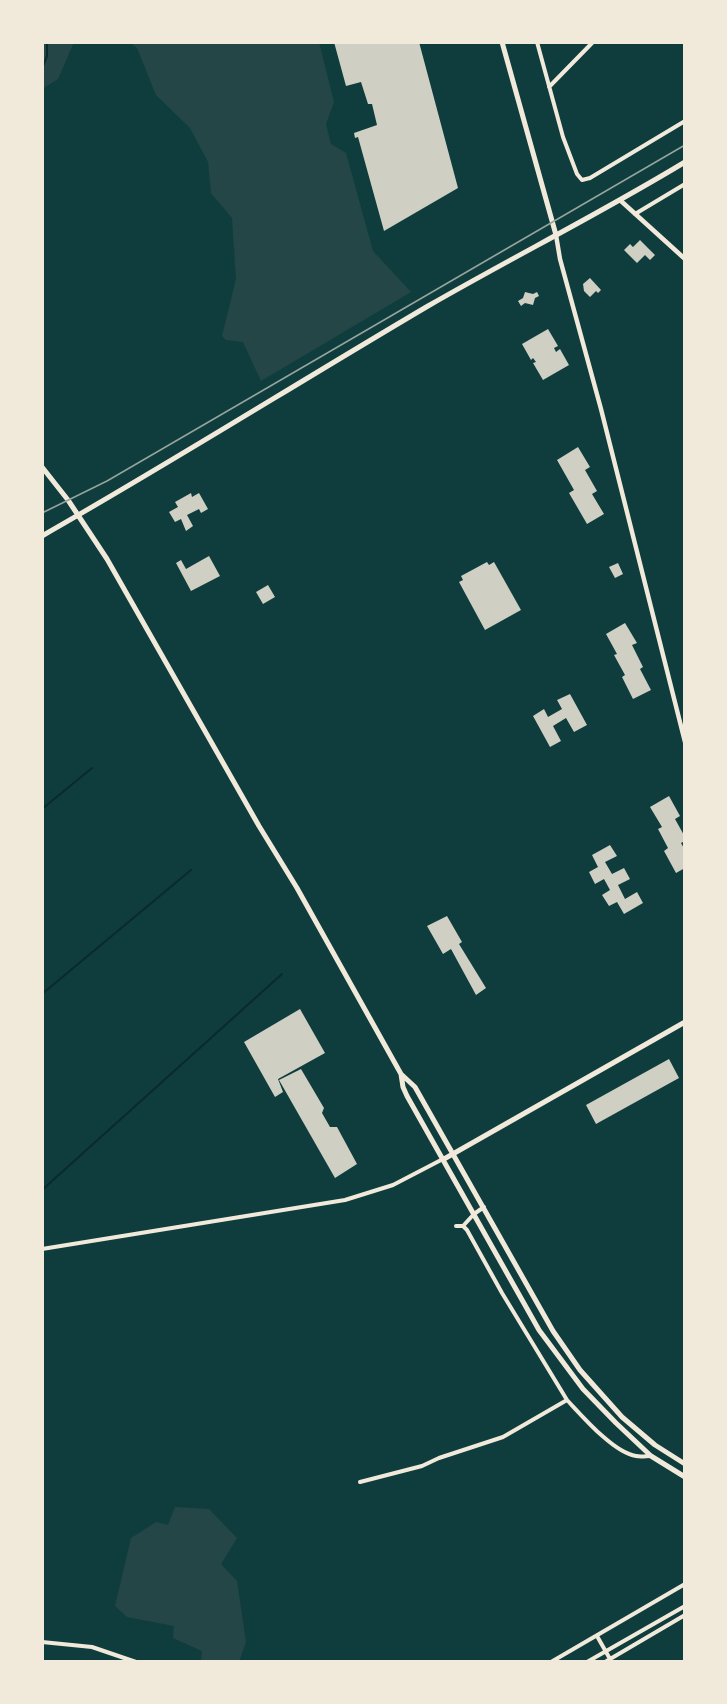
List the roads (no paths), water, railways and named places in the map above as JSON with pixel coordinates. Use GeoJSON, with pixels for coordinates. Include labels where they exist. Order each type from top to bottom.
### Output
{"type":"FeatureCollection","features":[{"type":"Feature","properties":{"kind":"main road"},"geometry":{"type":"LineString","coordinates":[[502,42],[556,235]]}},
{"type":"Feature","properties":{"kind":"main road"},"geometry":{"type":"LineString","coordinates":[[42,537],[427,307],[621,201],[685,162]]}},
{"type":"Feature","properties":{"kind":"main road"},"geometry":{"type":"LineString","coordinates":[[42,468],[91,533],[151,633],[401,1074],[416,1087],[553,1331],[580,1370],[622,1417],[655,1445],[685,1464]]}},
{"type":"Feature","properties":{"kind":"main road"},"geometry":{"type":"LineString","coordinates":[[444,1159],[685,1022]]}},
{"type":"Feature","properties":{"kind":"main road"},"geometry":{"type":"LineString","coordinates":[[401,1074],[407,1096],[539,1330],[583,1389],[651,1456],[685,1477]]}},
{"type":"Feature","properties":{"kind":"street"},"geometry":{"type":"LineString","coordinates":[[537,42],[563,137],[577,174],[582,180],[590,178],[685,121]]}},
{"type":"Feature","properties":{"kind":"street"},"geometry":{"type":"LineString","coordinates":[[549,87],[593,42]]}},
{"type":"Feature","properties":{"kind":"street"},"geometry":{"type":"LineString","coordinates":[[635,214],[685,184]]}},
{"type":"Feature","properties":{"kind":"street"},"geometry":{"type":"LineString","coordinates":[[621,201],[685,259]]}},
{"type":"Feature","properties":{"kind":"street"},"geometry":{"type":"LineString","coordinates":[[556,235],[560,259],[601,409],[685,742]]}},
{"type":"Feature","properties":{"kind":"street"},"geometry":{"type":"LineString","coordinates":[[42,1249],[345,1200],[393,1185],[444,1159]]}},
{"type":"Feature","properties":{"kind":"street"},"geometry":{"type":"LineString","coordinates":[[456,1226],[463,1226],[484,1207]]}},
{"type":"Feature","properties":{"kind":"street"},"geometry":{"type":"LineString","coordinates":[[463,1226],[567,1400],[616,1446],[635,1456],[651,1456]]}},
{"type":"Feature","properties":{"kind":"street"},"geometry":{"type":"LineString","coordinates":[[360,1482],[422,1466],[439,1458],[503,1437],[567,1400]]}},
{"type":"Feature","properties":{"kind":"street"},"geometry":{"type":"LineString","coordinates":[[551,1662],[685,1584]]}},
{"type":"Feature","properties":{"kind":"street"},"geometry":{"type":"LineString","coordinates":[[587,1662],[685,1606]]}},
{"type":"Feature","properties":{"kind":"street"},"geometry":{"type":"LineString","coordinates":[[605,1662],[685,1615]]}},
{"type":"Feature","properties":{"kind":"street"},"geometry":{"type":"LineString","coordinates":[[597,1636],[610,1659]]}},
{"type":"Feature","properties":{"kind":"street"},"geometry":{"type":"LineString","coordinates":[[42,1642],[92,1647],[136,1662]]}},
{"type":"Feature","properties":{"kind":"waterway"},"geometry":{"type":"LineString","coordinates":[[42,69],[47,56],[47,42]]}},
{"type":"Feature","properties":{"kind":"waterway"},"geometry":{"type":"LineString","coordinates":[[42,809],[92,768]]}},
{"type":"Feature","properties":{"kind":"waterway"},"geometry":{"type":"LineString","coordinates":[[42,994],[191,870]]}},
{"type":"Feature","properties":{"kind":"waterway"},"geometry":{"type":"LineString","coordinates":[[42,1190],[282,974]]}},
{"type":"Feature","properties":{"kind":"tram line"},"geometry":{"type":"LineString","coordinates":[[42,513],[107,481],[685,145]]}}]}
